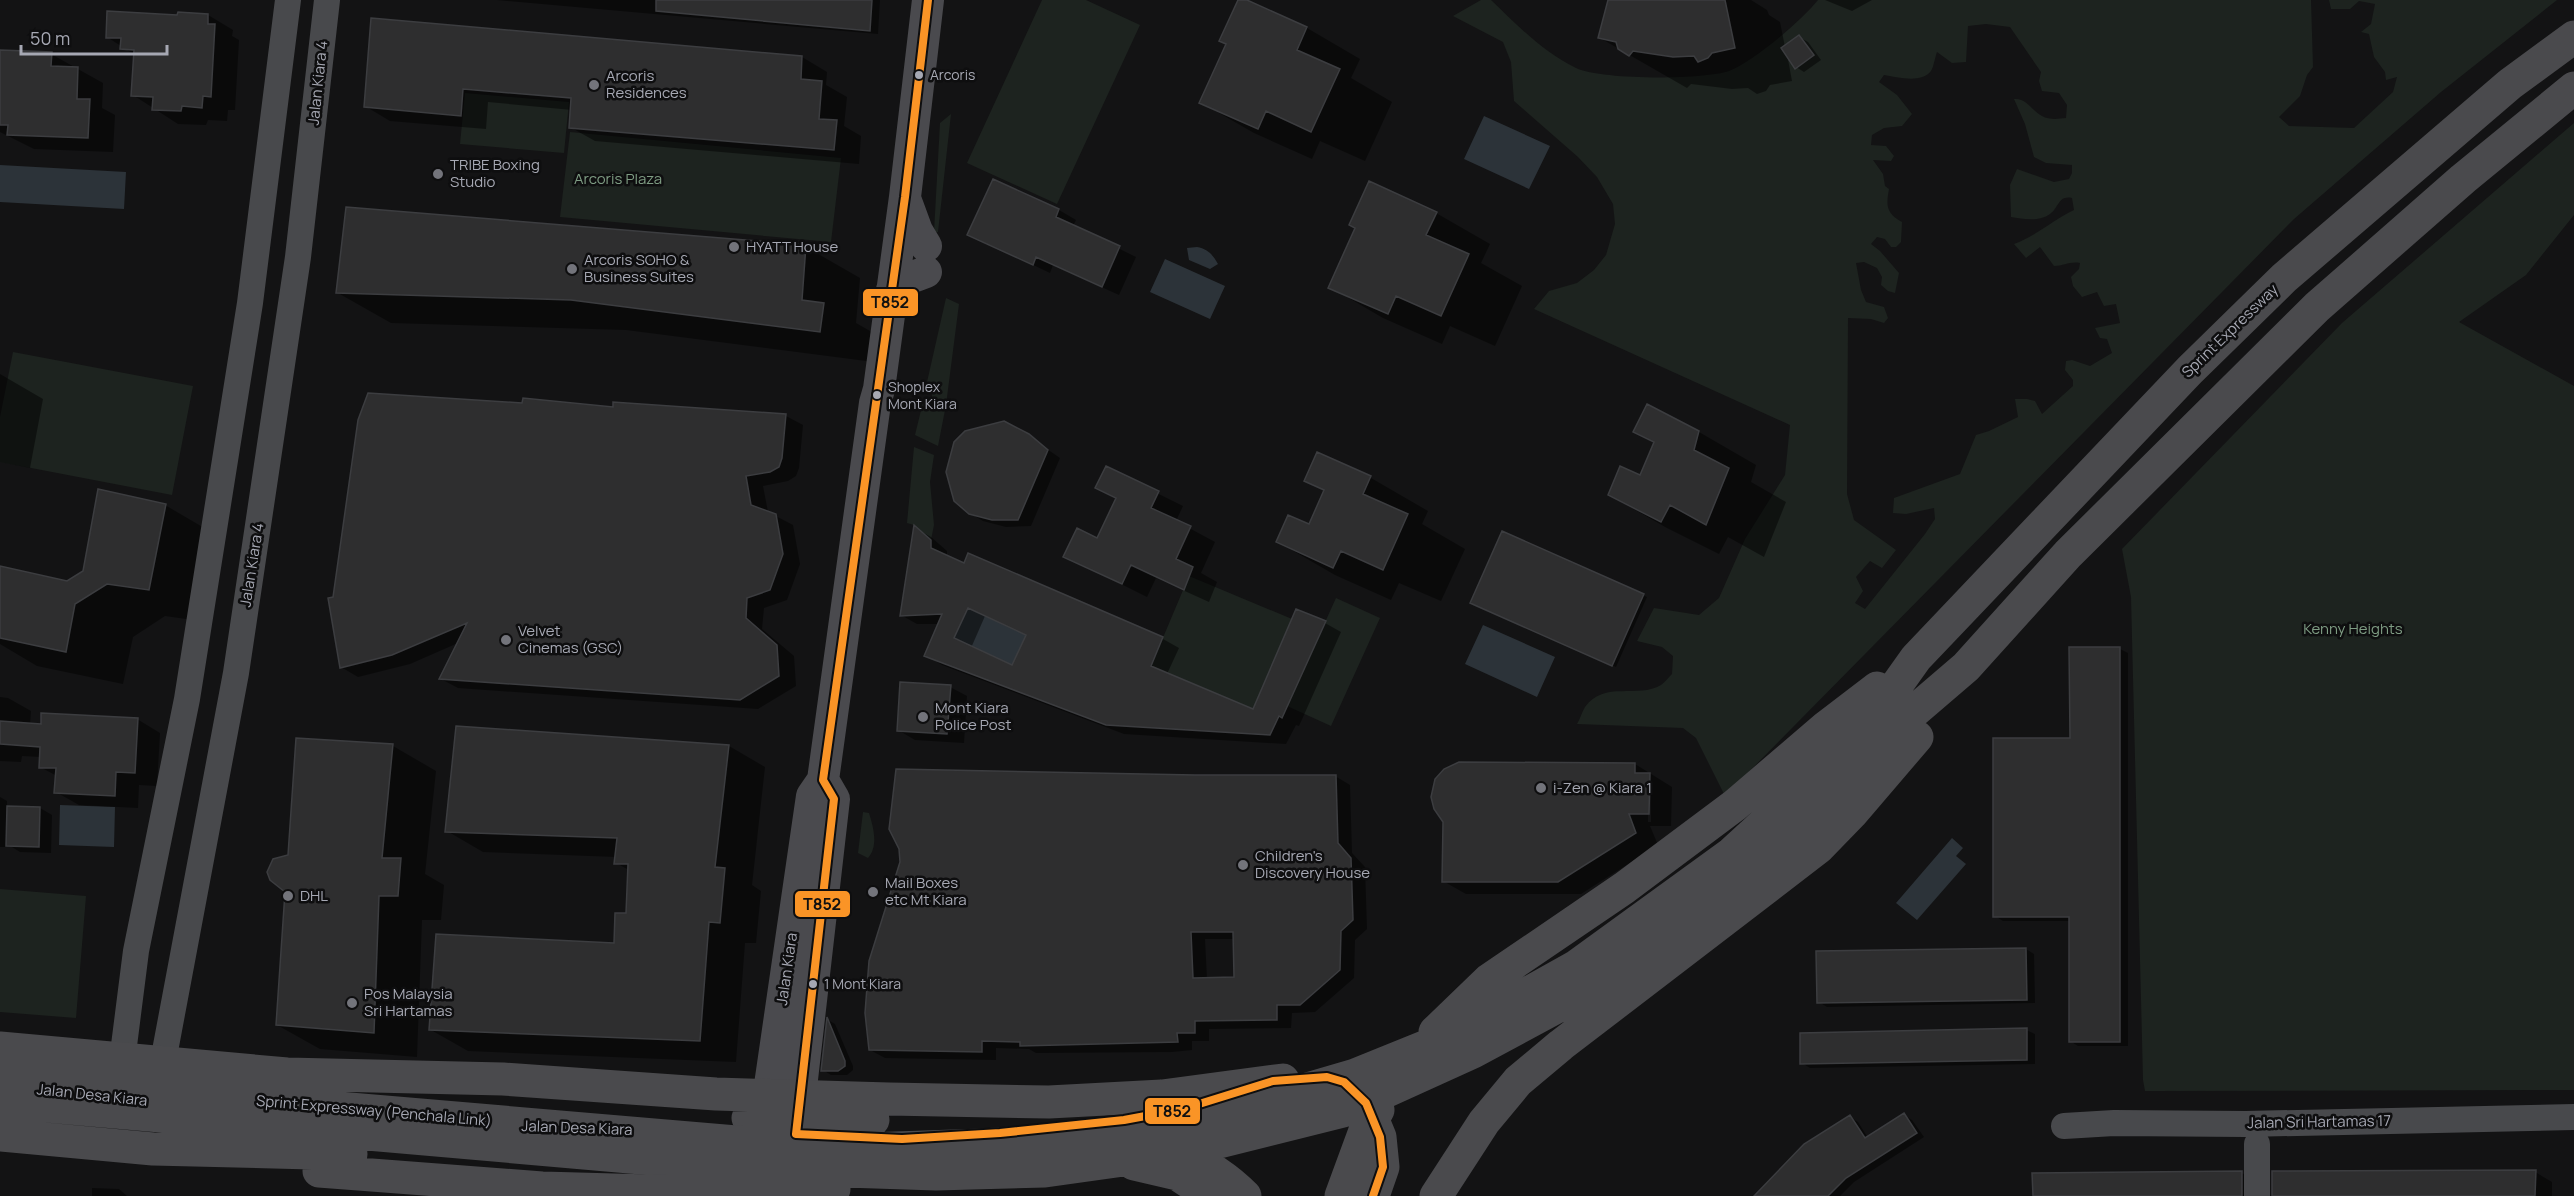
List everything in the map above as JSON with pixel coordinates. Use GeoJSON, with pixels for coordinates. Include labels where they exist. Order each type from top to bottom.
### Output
{"type":"FeatureCollection","features":[{"type":"Feature","properties":{"kind":"highway","name":"Sprint Expressway"},"geometry":{"type":"LineString","coordinates":[[1916,658],[2190,370],[2284,278],[2510,84],[2574,36]]}},
{"type":"Feature","properties":{"kind":"highway"},"geometry":{"type":"LineString","coordinates":[[0,1102],[756,1168],[947,1174],[1045,1171],[1145,1157],[1215,1143],[1343,1111],[1473,1052],[1590,989],[1684,922],[1815,815],[1910,715],[1966,667],[2068,554],[2317,308],[2463,179],[2574,88]]}},
{"type":"Feature","properties":{"kind":"highway"},"geometry":{"type":"LineString","coordinates":[[771,1155],[1095,1137],[1215,1116],[1355,1075],[1449,1037],[1575,967],[1732,853],[1816,775],[1884,704],[1916,658]]}},
{"type":"Feature","properties":{"kind":"highway"},"geometry":{"type":"LineString","coordinates":[[1341,1196],[1366,1128],[1400,1074],[1439,1026],[1489,980],[1624,888],[1710,823],[1826,727],[1916,658]]}},
{"type":"Feature","properties":{"kind":"highway"},"geometry":{"type":"LineString","coordinates":[[1436,1196],[1484,1122],[1518,1081],[1561,1045],[1818,848],[1852,813],[1934,718],[1966,667]]}},
{"type":"Feature","properties":{"kind":"highway"},"geometry":{"type":"LineString","coordinates":[[0,1048],[287,1074],[503,1079],[716,1094],[1049,1102],[1162,1096],[1273,1081],[1327,1077],[1344,1082],[1366,1103],[1380,1137],[1383,1167],[1372,1196]]}},
{"type":"Feature","properties":{"kind":"highway"},"geometry":{"type":"LineString","coordinates":[[287,1074],[312,1084],[339,1088],[740,1118],[827,1121],[1086,1119],[1118,1126],[1161,1140],[1209,1166],[1233,1183],[1245,1196]]}},
{"type":"Feature","properties":{"kind":"highway","name":"Sprint Expressway (Penchala Link)"},"geometry":{"type":"LineString","coordinates":[[0,1079],[771,1155]]}},
{"type":"Feature","properties":{"kind":"highway"},"geometry":{"type":"LineString","coordinates":[[159,1126],[336,1173],[542,1188],[771,1155],[902,1139],[1000,1133],[1124,1120],[1183,1109],[1273,1081]]}},
{"type":"Feature","properties":{"kind":"highway"},"geometry":{"type":"LineString","coordinates":[[0,1135],[159,1126],[440,1157],[790,1177],[880,1176],[1077,1161],[1137,1164],[1178,1174],[1210,1196]]}},
{"type":"Feature","properties":{"kind":"highway"},"geometry":{"type":"LineString","coordinates":[[771,1155],[853,1163],[1100,1144],[1160,1131],[1183,1132],[1202,1140],[1228,1159],[1245,1196]]}},
{"type":"Feature","properties":{"kind":"highway"},"geometry":{"type":"LineString","coordinates":[[771,1155],[932,1184],[1163,1179],[1183,1186],[1200,1196]]}},
{"type":"Feature","properties":{"kind":"main road","name":"Jalan Kiara"},"geometry":{"type":"LineString","coordinates":[[771,1155],[834,799],[824,780],[905,197],[928,0]]}},
{"type":"Feature","properties":{"kind":"main road"},"geometry":{"type":"LineString","coordinates":[[892,290],[926,259],[905,197]]}},
{"type":"Feature","properties":{"kind":"main road","name":"Jalan Desa Kiara"},"geometry":{"type":"LineString","coordinates":[[0,1085],[118,1110],[159,1126],[575,1130],[771,1155]]}},
{"type":"Feature","properties":{"kind":"main road","name":"Jalan Desa Kiara"},"geometry":{"type":"LineString","coordinates":[[0,1110],[118,1110]]}},
{"type":"Feature","properties":{"kind":"street"},"geometry":{"type":"LineString","coordinates":[[118,1110],[120,1063],[136,951],[187,699],[250,303],[288,0]]}},
{"type":"Feature","properties":{"kind":"street","name":"Jalan Kiara 4"},"geometry":{"type":"LineString","coordinates":[[159,1126],[162,1067],[192,895],[234,684],[282,373],[307,185],[327,0]]}},
{"type":"Feature","properties":{"kind":"street","name":"Jalan Sri Hartamas 17"},"geometry":{"type":"LineString","coordinates":[[2064,1126],[2114,1123],[2246,1124],[2574,1117]]}},
{"type":"Feature","properties":{"kind":"street"},"geometry":{"type":"LineString","coordinates":[[2257,1144],[2257,1196]]}},
{"type":"Feature","properties":{"kind":"green space"},"geometry":{"type":"Polygon","coordinates":[[[1042,0],[1086,0],[1140,25],[1057,204],[967,163],[1042,0]]]}},
{"type":"Feature","properties":{"kind":"green space"},"geometry":{"type":"Polygon","coordinates":[[[1481,0],[1491,0],[1541,46],[1576,68],[1628,77],[1675,77],[1716,74],[1739,66],[1777,40],[1818,0],[2311,0],[2313,67],[2307,75],[2300,96],[2279,117],[2289,126],[2354,128],[2393,92],[2397,77],[2386,80],[2385,72],[2374,57],[2369,34],[2361,32],[2371,24],[2375,4],[2359,1],[2350,9],[2331,9],[2329,0],[2557,0],[2441,92],[2294,219],[1725,796],[1696,738],[1683,728],[1577,724],[1585,707],[1602,694],[1652,689],[1661,685],[1672,674],[1673,656],[1662,647],[1637,641],[1654,608],[1699,615],[1719,598],[1745,539],[1785,475],[1790,425],[1534,309],[1549,291],[1577,283],[1594,270],[1606,255],[1615,224],[1613,204],[1597,177],[1578,157],[1514,101],[1511,62],[1503,42],[1453,16],[1481,0]],[[1986,24],[1968,26],[1966,62],[1952,63],[1937,52],[1932,69],[1927,75],[1909,79],[1884,75],[1879,82],[1897,95],[1912,114],[1902,126],[1884,128],[1872,135],[1871,145],[1886,146],[1894,156],[1891,161],[1873,160],[1883,174],[1885,186],[1889,189],[1888,208],[1902,222],[1901,242],[1896,247],[1891,247],[1885,239],[1877,237],[1871,244],[1899,273],[1895,293],[1881,285],[1882,277],[1877,268],[1864,262],[1856,263],[1861,290],[1866,302],[1884,307],[1888,318],[1884,323],[1871,319],[1848,318],[1847,494],[1854,520],[1896,550],[1882,568],[1870,561],[1856,577],[1863,591],[1855,603],[1865,609],[1935,519],[1934,508],[1906,514],[1893,513],[1894,498],[1960,474],[1976,435],[2018,417],[2015,399],[2035,401],[2042,414],[2073,386],[2073,380],[2065,370],[2066,361],[2072,360],[2090,366],[2112,353],[2107,339],[2100,338],[2095,328],[2120,323],[2116,304],[2104,306],[2097,292],[2082,297],[2073,286],[2071,277],[2079,269],[2080,263],[2054,266],[2040,247],[2026,258],[2014,244],[2074,210],[2072,198],[2064,198],[2046,217],[2031,219],[2011,217],[2010,185],[2017,169],[2054,182],[2069,179],[2072,165],[2046,163],[2034,157],[2025,124],[2014,99],[2026,102],[2038,114],[2051,119],[2066,118],[2067,105],[2059,93],[2042,91],[2039,81],[2041,72],[2010,27],[1986,24]]]}},
{"type":"Feature","properties":{"kind":"green space"},"geometry":{"type":"Polygon","coordinates":[[[465,93],[569,102],[564,153],[460,144],[465,93]]]}},
{"type":"Feature","properties":{"kind":"green space"},"geometry":{"type":"Polygon","coordinates":[[[951,114],[938,232],[934,232],[940,123],[951,114]]]}},
{"type":"Feature","properties":{"kind":"green space","name":"Kenny Heights"},"geometry":{"type":"Polygon","coordinates":[[[2574,123],[2574,215],[2526,275],[2459,322],[2574,386],[2574,1090],[2145,1091],[2131,597],[2122,549],[2342,323],[2574,123]]]}},
{"type":"Feature","properties":{"kind":"green space","name":"Arcoris Plaza"},"geometry":{"type":"Polygon","coordinates":[[[570,132],[841,158],[831,242],[560,217],[570,132]]]}},
{"type":"Feature","properties":{"kind":"green space"},"geometry":{"type":"Polygon","coordinates":[[[946,298],[959,304],[946,405],[938,446],[915,435],[924,398],[932,398],[932,392],[925,391],[946,298]]]}},
{"type":"Feature","properties":{"kind":"green space"},"geometry":{"type":"Polygon","coordinates":[[[13,352],[193,386],[172,495],[0,462],[0,417],[13,352]]]}},
{"type":"Feature","properties":{"kind":"green space"},"geometry":{"type":"Polygon","coordinates":[[[914,447],[934,455],[930,482],[934,525],[931,540],[914,525],[907,523],[914,447]]]}},
{"type":"Feature","properties":{"kind":"green space"},"geometry":{"type":"Polygon","coordinates":[[[1189,576],[1292,619],[1253,709],[1151,666],[1189,576]]]}},
{"type":"Feature","properties":{"kind":"green space"},"geometry":{"type":"Polygon","coordinates":[[[1336,598],[1380,618],[1331,726],[1287,706],[1336,598]]]}},
{"type":"Feature","properties":{"kind":"green space"},"geometry":{"type":"Polygon","coordinates":[[[863,812],[869,813],[874,836],[873,848],[868,858],[858,853],[863,812]]]}},
{"type":"Feature","properties":{"kind":"green space"},"geometry":{"type":"Polygon","coordinates":[[[0,889],[86,896],[76,1018],[0,1012],[0,889]]]}},
{"type":"Feature","properties":{"kind":"shaded area"},"geometry":{"type":"Polygon","coordinates":[[[1484,116],[1550,146],[1529,189],[1464,159],[1484,116]]]}},
{"type":"Feature","properties":{"kind":"shaded area"},"geometry":{"type":"Polygon","coordinates":[[[0,165],[126,172],[124,209],[0,202],[0,165]]]}},
{"type":"Feature","properties":{"kind":"shaded area"},"geometry":{"type":"Polygon","coordinates":[[[1197,247],[1210,253],[1218,264],[1210,269],[1189,260],[1187,248],[1197,247]]]}},
{"type":"Feature","properties":{"kind":"shaded area"},"geometry":{"type":"Polygon","coordinates":[[[1165,259],[1225,286],[1210,319],[1150,292],[1165,259]]]}},
{"type":"Feature","properties":{"kind":"shaded area"},"geometry":{"type":"Polygon","coordinates":[[[968,608],[1026,635],[1012,665],[954,638],[968,608]]]}},
{"type":"Feature","properties":{"kind":"shaded area"},"geometry":{"type":"Polygon","coordinates":[[[1483,625],[1555,657],[1537,697],[1465,664],[1483,625]]]}},
{"type":"Feature","properties":{"kind":"shaded area"},"geometry":{"type":"Polygon","coordinates":[[[60,805],[115,807],[114,847],[59,845],[60,805]]]}},
{"type":"Feature","properties":{"kind":"shaded area"},"geometry":{"type":"Polygon","coordinates":[[[1952,838],[1963,848],[1956,856],[1966,864],[1917,920],[1896,903],[1952,838]]]}},
{"type":"Feature","properties":{"kind":"building"},"geometry":{"type":"Polygon","coordinates":[[[656,0],[872,0],[870,31],[656,11],[656,0]]]}},
{"type":"Feature","properties":{"kind":"building"},"geometry":{"type":"Polygon","coordinates":[[[1238,0],[1247,0],[1307,27],[1297,50],[1340,69],[1311,132],[1266,111],[1258,129],[1199,103],[1226,44],[1219,41],[1238,0]]]}},
{"type":"Feature","properties":{"kind":"building"},"geometry":{"type":"Polygon","coordinates":[[[1608,0],[1725,0],[1735,48],[1712,53],[1708,58],[1698,62],[1694,56],[1673,57],[1633,51],[1629,56],[1618,49],[1616,42],[1598,38],[1608,0]]]}},
{"type":"Feature","properties":{"kind":"building"},"geometry":{"type":"Polygon","coordinates":[[[107,11],[177,15],[178,12],[208,14],[208,24],[215,24],[211,97],[203,96],[202,108],[182,106],[181,111],[152,110],[153,97],[131,96],[134,50],[120,49],[121,38],[106,38],[107,11]]]}},
{"type":"Feature","properties":{"kind":"building","name":"Arcoris Residences"},"geometry":{"type":"Polygon","coordinates":[[[371,18],[802,56],[801,79],[822,81],[819,119],[837,120],[834,150],[569,128],[571,98],[463,89],[461,116],[364,107],[371,18]]]}},
{"type":"Feature","properties":{"kind":"building"},"geometry":{"type":"Polygon","coordinates":[[[1799,35],[1814,55],[1795,69],[1781,48],[1799,35]]]}},
{"type":"Feature","properties":{"kind":"building"},"geometry":{"type":"Polygon","coordinates":[[[0,50],[52,52],[51,66],[78,67],[77,99],[90,99],[88,138],[7,135],[8,125],[0,125],[0,50]]]}},
{"type":"Feature","properties":{"kind":"building"},"geometry":{"type":"Polygon","coordinates":[[[993,179],[1059,209],[1056,217],[1120,246],[1102,287],[1036,257],[1033,265],[967,235],[993,179]]]}},
{"type":"Feature","properties":{"kind":"building"},"geometry":{"type":"Polygon","coordinates":[[[1369,181],[1437,212],[1426,235],[1469,254],[1441,316],[1396,296],[1388,314],[1328,288],[1355,228],[1349,225],[1369,181]]]}},
{"type":"Feature","properties":{"kind":"building","name":"Arcoris SOHO & Business Suites"},"geometry":{"type":"Polygon","coordinates":[[[346,207],[806,245],[802,300],[824,303],[820,332],[571,300],[336,293],[346,207]]]}},
{"type":"Feature","properties":{"kind":"building"},"geometry":{"type":"Polygon","coordinates":[[[368,393],[522,403],[523,398],[613,407],[613,402],[786,414],[779,467],[770,472],[746,476],[751,505],[776,514],[783,554],[770,590],[747,598],[746,618],[777,645],[779,676],[740,700],[439,679],[467,623],[392,655],[340,668],[328,598],[333,597],[358,420],[368,393]]]}},
{"type":"Feature","properties":{"kind":"building"},"geometry":{"type":"Polygon","coordinates":[[[1647,404],[1699,431],[1694,450],[1729,468],[1706,525],[1670,505],[1661,522],[1608,495],[1620,466],[1640,475],[1654,442],[1633,432],[1647,404]]]}},
{"type":"Feature","properties":{"kind":"building"},"geometry":{"type":"Polygon","coordinates":[[[1004,421],[1029,434],[1048,450],[1018,520],[992,520],[969,514],[954,501],[946,472],[954,442],[965,431],[1004,421]]]}},
{"type":"Feature","properties":{"kind":"building"},"geometry":{"type":"Polygon","coordinates":[[[1317,452],[1371,476],[1363,494],[1408,514],[1383,570],[1341,551],[1333,568],[1276,542],[1288,515],[1309,524],[1324,490],[1304,481],[1317,452]]]}},
{"type":"Feature","properties":{"kind":"building"},"geometry":{"type":"Polygon","coordinates":[[[1106,466],[1159,491],[1151,508],[1191,526],[1176,559],[1193,567],[1184,590],[1131,565],[1122,584],[1063,557],[1077,528],[1097,538],[1116,498],[1095,488],[1106,466]]]}},
{"type":"Feature","properties":{"kind":"building"},"geometry":{"type":"Polygon","coordinates":[[[98,489],[166,504],[149,590],[107,584],[75,604],[66,652],[0,638],[0,566],[67,581],[83,571],[98,489]]]}},
{"type":"Feature","properties":{"kind":"building"},"geometry":{"type":"Polygon","coordinates":[[[914,525],[931,540],[931,548],[964,563],[968,553],[1163,637],[1151,666],[1253,709],[1296,609],[1326,621],[1282,718],[1279,716],[1270,735],[1106,725],[924,656],[942,614],[900,616],[914,525]],[[968,608],[954,638],[1012,665],[1026,635],[968,608]]]}},
{"type":"Feature","properties":{"kind":"building"},"geometry":{"type":"Polygon","coordinates":[[[1502,531],[1644,594],[1612,666],[1470,603],[1502,531]]]}},
{"type":"Feature","properties":{"kind":"building"},"geometry":{"type":"Polygon","coordinates":[[[2069,647],[2120,647],[2120,1042],[2069,1042],[2069,917],[1993,917],[1993,738],[2070,738],[2069,647]]]}},
{"type":"Feature","properties":{"kind":"building","name":"Mont Kiara Police Post"},"geometry":{"type":"Polygon","coordinates":[[[900,682],[951,685],[947,734],[897,731],[900,682]]]}},
{"type":"Feature","properties":{"kind":"building"},"geometry":{"type":"Polygon","coordinates":[[[41,713],[138,718],[135,773],[116,772],[115,796],[54,793],[56,768],[39,768],[40,747],[0,744],[0,721],[41,724],[41,713]]]}},
{"type":"Feature","properties":{"kind":"building"},"geometry":{"type":"Polygon","coordinates":[[[456,726],[729,745],[715,867],[725,868],[720,923],[709,922],[700,1041],[429,1030],[436,934],[614,943],[615,913],[626,913],[628,864],[614,864],[617,838],[445,832],[456,726]]]}},
{"type":"Feature","properties":{"kind":"building"},"geometry":{"type":"Polygon","coordinates":[[[296,738],[393,744],[382,858],[401,858],[398,896],[379,896],[374,1033],[276,1025],[285,892],[270,880],[267,872],[273,859],[288,855],[296,738]]]}},
{"type":"Feature","properties":{"kind":"building","name":"i-Zen @ Kiara 1"},"geometry":{"type":"Polygon","coordinates":[[[1459,762],[1635,763],[1635,773],[1650,773],[1649,814],[1629,814],[1636,833],[1558,882],[1442,882],[1443,822],[1434,809],[1431,797],[1435,779],[1444,769],[1459,762]]]}},
{"type":"Feature","properties":{"kind":"building","name":"1 Mont Kiara"},"geometry":{"type":"Polygon","coordinates":[[[896,769],[1195,775],[1336,775],[1338,843],[1351,858],[1353,920],[1341,931],[1340,970],[1300,1005],[1277,1005],[1277,1020],[1195,1021],[1195,1033],[1177,1033],[1178,1042],[1020,1046],[1020,1042],[982,1041],[982,1052],[869,1050],[865,1013],[869,961],[900,862],[899,849],[889,829],[896,769]],[[1191,932],[1193,978],[1234,977],[1233,932],[1191,932]]]}},
{"type":"Feature","properties":{"kind":"building"},"geometry":{"type":"Polygon","coordinates":[[[7,806],[40,807],[39,847],[6,846],[7,806]]]}},
{"type":"Feature","properties":{"kind":"building"},"geometry":{"type":"Polygon","coordinates":[[[2026,948],[2027,1000],[1817,1003],[1816,951],[2026,948]]]}},
{"type":"Feature","properties":{"kind":"building"},"geometry":{"type":"Polygon","coordinates":[[[827,1017],[845,1061],[845,1066],[838,1071],[821,1071],[827,1017]]]}},
{"type":"Feature","properties":{"kind":"building"},"geometry":{"type":"Polygon","coordinates":[[[2027,1028],[2027,1060],[1800,1064],[1800,1033],[2027,1028]]]}},
{"type":"Feature","properties":{"kind":"building"},"geometry":{"type":"Polygon","coordinates":[[[1904,1113],[1917,1133],[1846,1178],[1828,1196],[1754,1196],[1804,1144],[1850,1115],[1865,1138],[1904,1113]]]}},
{"type":"Feature","properties":{"kind":"building"},"geometry":{"type":"Polygon","coordinates":[[[2536,1170],[2535,1196],[2272,1196],[2272,1171],[2536,1170]]]}},
{"type":"Feature","properties":{"kind":"building"},"geometry":{"type":"Polygon","coordinates":[[[2242,1171],[2242,1196],[2033,1196],[2032,1173],[2242,1171]]]}},
{"type":"Feature","properties":{"kind":"transit line","name":"T852"},"geometry":{"type":"LineString","coordinates":[[928,0],[905,197],[823,780],[834,799],[796,1134],[902,1139],[1000,1133],[1124,1120],[1183,1109],[1273,1081],[1327,1077],[1344,1082],[1366,1103],[1380,1137],[1383,1167],[1373,1196]]}},
{"type":"Feature","properties":{"kind":"place","name":"Arcoris"},"geometry":{"type":"Point","coordinates":[919,75]}},
{"type":"Feature","properties":{"kind":"place","name":"Arcoris Residences"},"geometry":{"type":"Point","coordinates":[594,85]}},
{"type":"Feature","properties":{"kind":"place","name":"TRIBE Boxing Studio"},"geometry":{"type":"Point","coordinates":[438,174]}},
{"type":"Feature","properties":{"kind":"place","name":"HYATT House"},"geometry":{"type":"Point","coordinates":[734,247]}},
{"type":"Feature","properties":{"kind":"place","name":"Arcoris SOHO & Business Suites"},"geometry":{"type":"Point","coordinates":[572,269]}},
{"type":"Feature","properties":{"kind":"place","name":"Shoplex Mont Kiara"},"geometry":{"type":"Point","coordinates":[877,395]}},
{"type":"Feature","properties":{"kind":"place","name":"Velvet Cinemas (GSC)"},"geometry":{"type":"Point","coordinates":[506,640]}},
{"type":"Feature","properties":{"kind":"place","name":"Mont Kiara Police Post"},"geometry":{"type":"Point","coordinates":[923,717]}},
{"type":"Feature","properties":{"kind":"place","name":"i-Zen @ Kiara 1"},"geometry":{"type":"Point","coordinates":[1541,788]}},
{"type":"Feature","properties":{"kind":"place","name":"Children's Discovery House"},"geometry":{"type":"Point","coordinates":[1243,865]}},
{"type":"Feature","properties":{"kind":"place","name":"Mail Boxes etc Mt Kiara"},"geometry":{"type":"Point","coordinates":[873,892]}},
{"type":"Feature","properties":{"kind":"place","name":"DHL"},"geometry":{"type":"Point","coordinates":[288,896]}},
{"type":"Feature","properties":{"kind":"place","name":"1 Mont Kiara"},"geometry":{"type":"Point","coordinates":[813,984]}},
{"type":"Feature","properties":{"kind":"place","name":"Pos Malaysia Sri Hartamas"},"geometry":{"type":"Point","coordinates":[352,1003]}}]}
